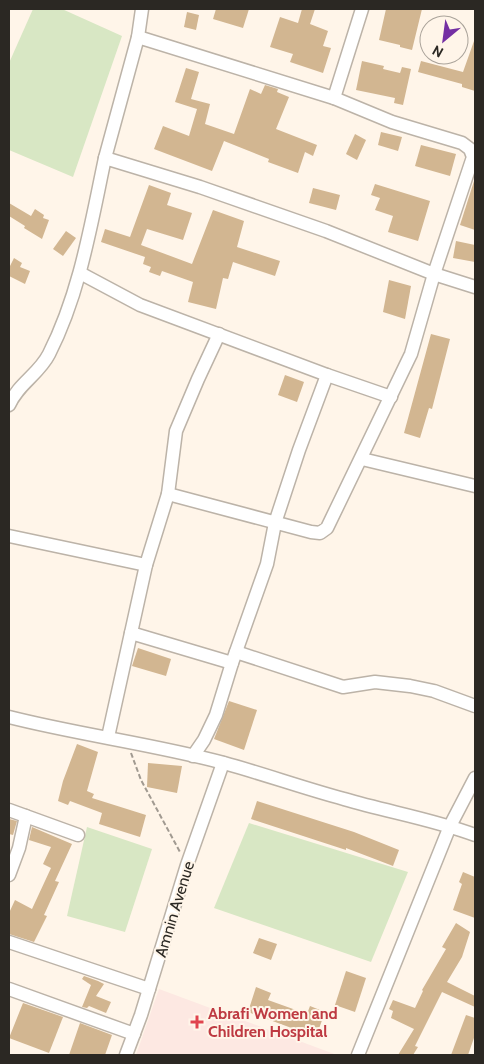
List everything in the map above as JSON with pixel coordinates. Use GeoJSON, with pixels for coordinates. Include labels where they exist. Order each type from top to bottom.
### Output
{"type":"FeatureCollection","features":[{"type":"Feature","properties":{"kind":"street"},"geometry":{"type":"LineString","coordinates":[[9,405],[18,389],[35,374],[49,354],[80,273],[105,158],[138,37],[142,9]]}},
{"type":"Feature","properties":{"kind":"street"},"geometry":{"type":"LineString","coordinates":[[334,98],[362,9]]}},
{"type":"Feature","properties":{"kind":"street"},"geometry":{"type":"LineString","coordinates":[[138,37],[334,98],[392,122],[462,143],[470,149],[472,157],[434,274],[411,354],[362,459],[327,528],[320,533],[168,494]]}},
{"type":"Feature","properties":{"kind":"street"},"geometry":{"type":"LineString","coordinates":[[105,158],[200,187],[326,231],[434,274],[475,287]]}},
{"type":"Feature","properties":{"kind":"street"},"geometry":{"type":"LineString","coordinates":[[80,273],[140,304],[327,375],[391,397]]}},
{"type":"Feature","properties":{"kind":"street"},"geometry":{"type":"LineString","coordinates":[[108,737],[146,565],[168,494],[176,431],[219,334]]}},
{"type":"Feature","properties":{"kind":"street"},"geometry":{"type":"LineString","coordinates":[[193,756],[204,740],[216,715],[267,564],[275,523],[299,450],[327,375]]}},
{"type":"Feature","properties":{"kind":"street"},"geometry":{"type":"LineString","coordinates":[[362,459],[475,486]]}},
{"type":"Feature","properties":{"kind":"street"},"geometry":{"type":"LineString","coordinates":[[9,536],[146,565]]}},
{"type":"Feature","properties":{"kind":"street"},"geometry":{"type":"LineString","coordinates":[[131,634],[234,658],[343,687],[375,682],[410,686],[434,691],[475,706]]}},
{"type":"Feature","properties":{"kind":"street"},"geometry":{"type":"LineString","coordinates":[[9,717],[59,730],[108,737],[224,763],[344,799],[450,826],[475,835]]}},
{"type":"Feature","properties":{"kind":"street","name":"Amnin Avenue"},"geometry":{"type":"LineString","coordinates":[[126,1055],[149,989],[187,865],[224,763]]}},
{"type":"Feature","properties":{"kind":"street"},"geometry":{"type":"LineString","coordinates":[[358,1055],[450,826],[475,778]]}},
{"type":"Feature","properties":{"kind":"street"},"geometry":{"type":"LineString","coordinates":[[9,810],[78,835]]}},
{"type":"Feature","properties":{"kind":"street"},"geometry":{"type":"LineString","coordinates":[[9,875],[19,848],[26,816]]}},
{"type":"Feature","properties":{"kind":"street"},"geometry":{"type":"LineString","coordinates":[[9,942],[149,989]]}},
{"type":"Feature","properties":{"kind":"street"},"geometry":{"type":"LineString","coordinates":[[9,989],[134,1034]]}},
{"type":"Feature","properties":{"kind":"path"},"geometry":{"type":"LineString","coordinates":[[126,742],[141,780],[187,865]]}},
{"type":"Feature","properties":{"kind":"shaded area","name":"Abrafi Women and Children Hospital"},"geometry":{"type":"Polygon","coordinates":[[[159,989],[337,1055],[136,1055],[159,989]]]}},
{"type":"Feature","properties":{"kind":"green space"},"geometry":{"type":"Polygon","coordinates":[[[33,9],[62,9],[122,36],[73,177],[9,150],[9,63],[33,9]]]}},
{"type":"Feature","properties":{"kind":"green space"},"geometry":{"type":"Polygon","coordinates":[[[249,823],[408,872],[371,962],[214,908],[249,823]]]}},
{"type":"Feature","properties":{"kind":"green space"},"geometry":{"type":"Polygon","coordinates":[[[87,827],[152,849],[125,932],[67,916],[87,827]]]}},
{"type":"Feature","properties":{"kind":"building"},"geometry":{"type":"Polygon","coordinates":[[[216,9],[249,9],[243,28],[213,19],[216,9]]]}},
{"type":"Feature","properties":{"kind":"building"},"geometry":{"type":"Polygon","coordinates":[[[302,9],[315,9],[310,24],[328,31],[323,46],[331,48],[323,73],[290,62],[293,54],[270,47],[280,17],[298,23],[302,9]]]}},
{"type":"Feature","properties":{"kind":"building"},"geometry":{"type":"Polygon","coordinates":[[[386,9],[422,9],[412,50],[379,40],[386,9]]]}},
{"type":"Feature","properties":{"kind":"building"},"geometry":{"type":"Polygon","coordinates":[[[187,12],[199,15],[196,30],[184,27],[187,12]]]}},
{"type":"Feature","properties":{"kind":"building"},"geometry":{"type":"Polygon","coordinates":[[[474,41],[475,91],[462,87],[462,84],[418,72],[420,65],[436,65],[463,72],[465,65],[469,65],[469,55],[474,41]]]}},
{"type":"Feature","properties":{"kind":"building"},"geometry":{"type":"Polygon","coordinates":[[[362,61],[384,66],[383,69],[400,73],[402,67],[411,69],[403,105],[394,103],[395,98],[356,90],[362,61]]]}},
{"type":"Feature","properties":{"kind":"building"},"geometry":{"type":"Polygon","coordinates":[[[186,68],[199,72],[191,99],[210,104],[205,124],[234,134],[250,89],[261,94],[265,85],[278,89],[277,92],[289,97],[276,129],[317,145],[313,156],[305,152],[298,173],[268,162],[269,159],[224,141],[212,171],[154,149],[163,126],[189,136],[197,109],[175,102],[186,68]]]}},
{"type":"Feature","properties":{"kind":"building"},"geometry":{"type":"Polygon","coordinates":[[[381,132],[402,137],[398,151],[378,145],[381,132]]]}},
{"type":"Feature","properties":{"kind":"building"},"geometry":{"type":"Polygon","coordinates":[[[355,134],[366,140],[357,160],[346,154],[355,134]]]}},
{"type":"Feature","properties":{"kind":"building"},"geometry":{"type":"Polygon","coordinates":[[[421,145],[456,154],[450,176],[415,166],[421,145]]]}},
{"type":"Feature","properties":{"kind":"building"},"geometry":{"type":"Polygon","coordinates":[[[475,181],[475,230],[460,225],[475,181]]]}},
{"type":"Feature","properties":{"kind":"building"},"geometry":{"type":"Polygon","coordinates":[[[375,184],[430,201],[418,241],[388,232],[393,216],[375,210],[380,198],[371,195],[375,184]]]}},
{"type":"Feature","properties":{"kind":"building"},"geometry":{"type":"Polygon","coordinates":[[[149,185],[171,193],[167,205],[192,213],[183,240],[147,229],[141,245],[192,264],[213,210],[244,221],[237,247],[280,261],[275,276],[233,262],[228,279],[223,278],[216,309],[188,302],[193,282],[162,271],[160,276],[149,272],[151,267],[143,264],[145,257],[101,242],[105,229],[130,237],[149,185]]]}},
{"type":"Feature","properties":{"kind":"building"},"geometry":{"type":"Polygon","coordinates":[[[313,188],[340,195],[336,210],[309,203],[313,188]]]}},
{"type":"Feature","properties":{"kind":"building"},"geometry":{"type":"Polygon","coordinates":[[[9,203],[31,216],[35,209],[44,215],[43,218],[49,220],[42,239],[9,216],[9,203]]]}},
{"type":"Feature","properties":{"kind":"building"},"geometry":{"type":"Polygon","coordinates":[[[66,231],[76,238],[63,256],[53,249],[66,231]]]}},
{"type":"Feature","properties":{"kind":"building"},"geometry":{"type":"Polygon","coordinates":[[[456,241],[475,245],[475,262],[453,258],[456,241]]]}},
{"type":"Feature","properties":{"kind":"building"},"geometry":{"type":"Polygon","coordinates":[[[14,258],[22,263],[20,267],[30,271],[25,284],[9,276],[9,268],[14,258]]]}},
{"type":"Feature","properties":{"kind":"building"},"geometry":{"type":"Polygon","coordinates":[[[389,280],[411,286],[405,319],[383,312],[389,280]]]}},
{"type":"Feature","properties":{"kind":"building"},"geometry":{"type":"Polygon","coordinates":[[[431,334],[450,339],[432,409],[429,408],[420,438],[404,433],[431,334]]]}},
{"type":"Feature","properties":{"kind":"building"},"geometry":{"type":"Polygon","coordinates":[[[285,375],[304,382],[297,402],[278,395],[285,375]]]}},
{"type":"Feature","properties":{"kind":"building"},"geometry":{"type":"Polygon","coordinates":[[[138,648],[171,659],[166,676],[132,666],[138,648]]]}},
{"type":"Feature","properties":{"kind":"building"},"geometry":{"type":"Polygon","coordinates":[[[229,701],[257,710],[244,750],[214,739],[229,701]]]}},
{"type":"Feature","properties":{"kind":"building"},"geometry":{"type":"Polygon","coordinates":[[[77,744],[98,752],[87,791],[94,794],[92,798],[146,815],[140,837],[99,824],[102,813],[70,801],[68,805],[58,801],[63,781],[77,744]]]}},
{"type":"Feature","properties":{"kind":"building"},"geometry":{"type":"Polygon","coordinates":[[[148,763],[182,766],[177,793],[147,787],[148,763]]]}},
{"type":"Feature","properties":{"kind":"building"},"geometry":{"type":"Polygon","coordinates":[[[257,801],[354,832],[399,850],[393,866],[346,848],[346,850],[251,819],[257,801]]]}},
{"type":"Feature","properties":{"kind":"building"},"geometry":{"type":"Polygon","coordinates":[[[9,819],[17,821],[13,835],[9,834],[9,819]]]}},
{"type":"Feature","properties":{"kind":"building"},"geometry":{"type":"Polygon","coordinates":[[[32,827],[72,844],[55,881],[59,882],[44,915],[47,916],[34,942],[9,934],[9,913],[15,900],[32,909],[51,868],[43,864],[51,847],[29,840],[32,827]]]}},
{"type":"Feature","properties":{"kind":"building"},"geometry":{"type":"Polygon","coordinates":[[[463,872],[475,877],[475,918],[453,910],[462,884],[459,882],[463,872]]]}},
{"type":"Feature","properties":{"kind":"building"},"geometry":{"type":"Polygon","coordinates":[[[456,923],[470,932],[462,957],[447,982],[475,996],[475,1007],[442,992],[415,1046],[418,1047],[413,1055],[398,1055],[414,1029],[391,1018],[393,1011],[389,1009],[393,1000],[415,1008],[422,990],[446,949],[442,947],[456,923]]]}},
{"type":"Feature","properties":{"kind":"building"},"geometry":{"type":"Polygon","coordinates":[[[259,938],[277,944],[271,960],[253,953],[259,938]]]}},
{"type":"Feature","properties":{"kind":"building"},"geometry":{"type":"Polygon","coordinates":[[[346,971],[366,978],[355,1012],[335,1005],[346,971]]]}},
{"type":"Feature","properties":{"kind":"building"},"geometry":{"type":"Polygon","coordinates":[[[84,976],[104,984],[96,996],[111,1002],[106,1013],[89,1006],[87,1008],[82,1007],[91,985],[82,979],[84,976]]]}},
{"type":"Feature","properties":{"kind":"building"},"geometry":{"type":"Polygon","coordinates":[[[256,987],[271,993],[268,1000],[307,1014],[310,1006],[325,1012],[316,1037],[248,1012],[256,987]]]}},
{"type":"Feature","properties":{"kind":"building"},"geometry":{"type":"Polygon","coordinates":[[[23,1003],[63,1017],[49,1053],[9,1038],[23,1003]]]}},
{"type":"Feature","properties":{"kind":"building"},"geometry":{"type":"Polygon","coordinates":[[[466,1015],[475,1018],[475,1035],[468,1055],[451,1055],[466,1015]]]}},
{"type":"Feature","properties":{"kind":"building"},"geometry":{"type":"Polygon","coordinates":[[[80,1023],[112,1035],[105,1055],[69,1055],[80,1023]]]}},
{"type":"Feature","properties":{"kind":"place","name":"Abrafi Women and Children Hospital"},"geometry":{"type":"Point","coordinates":[197,1022]}}]}
